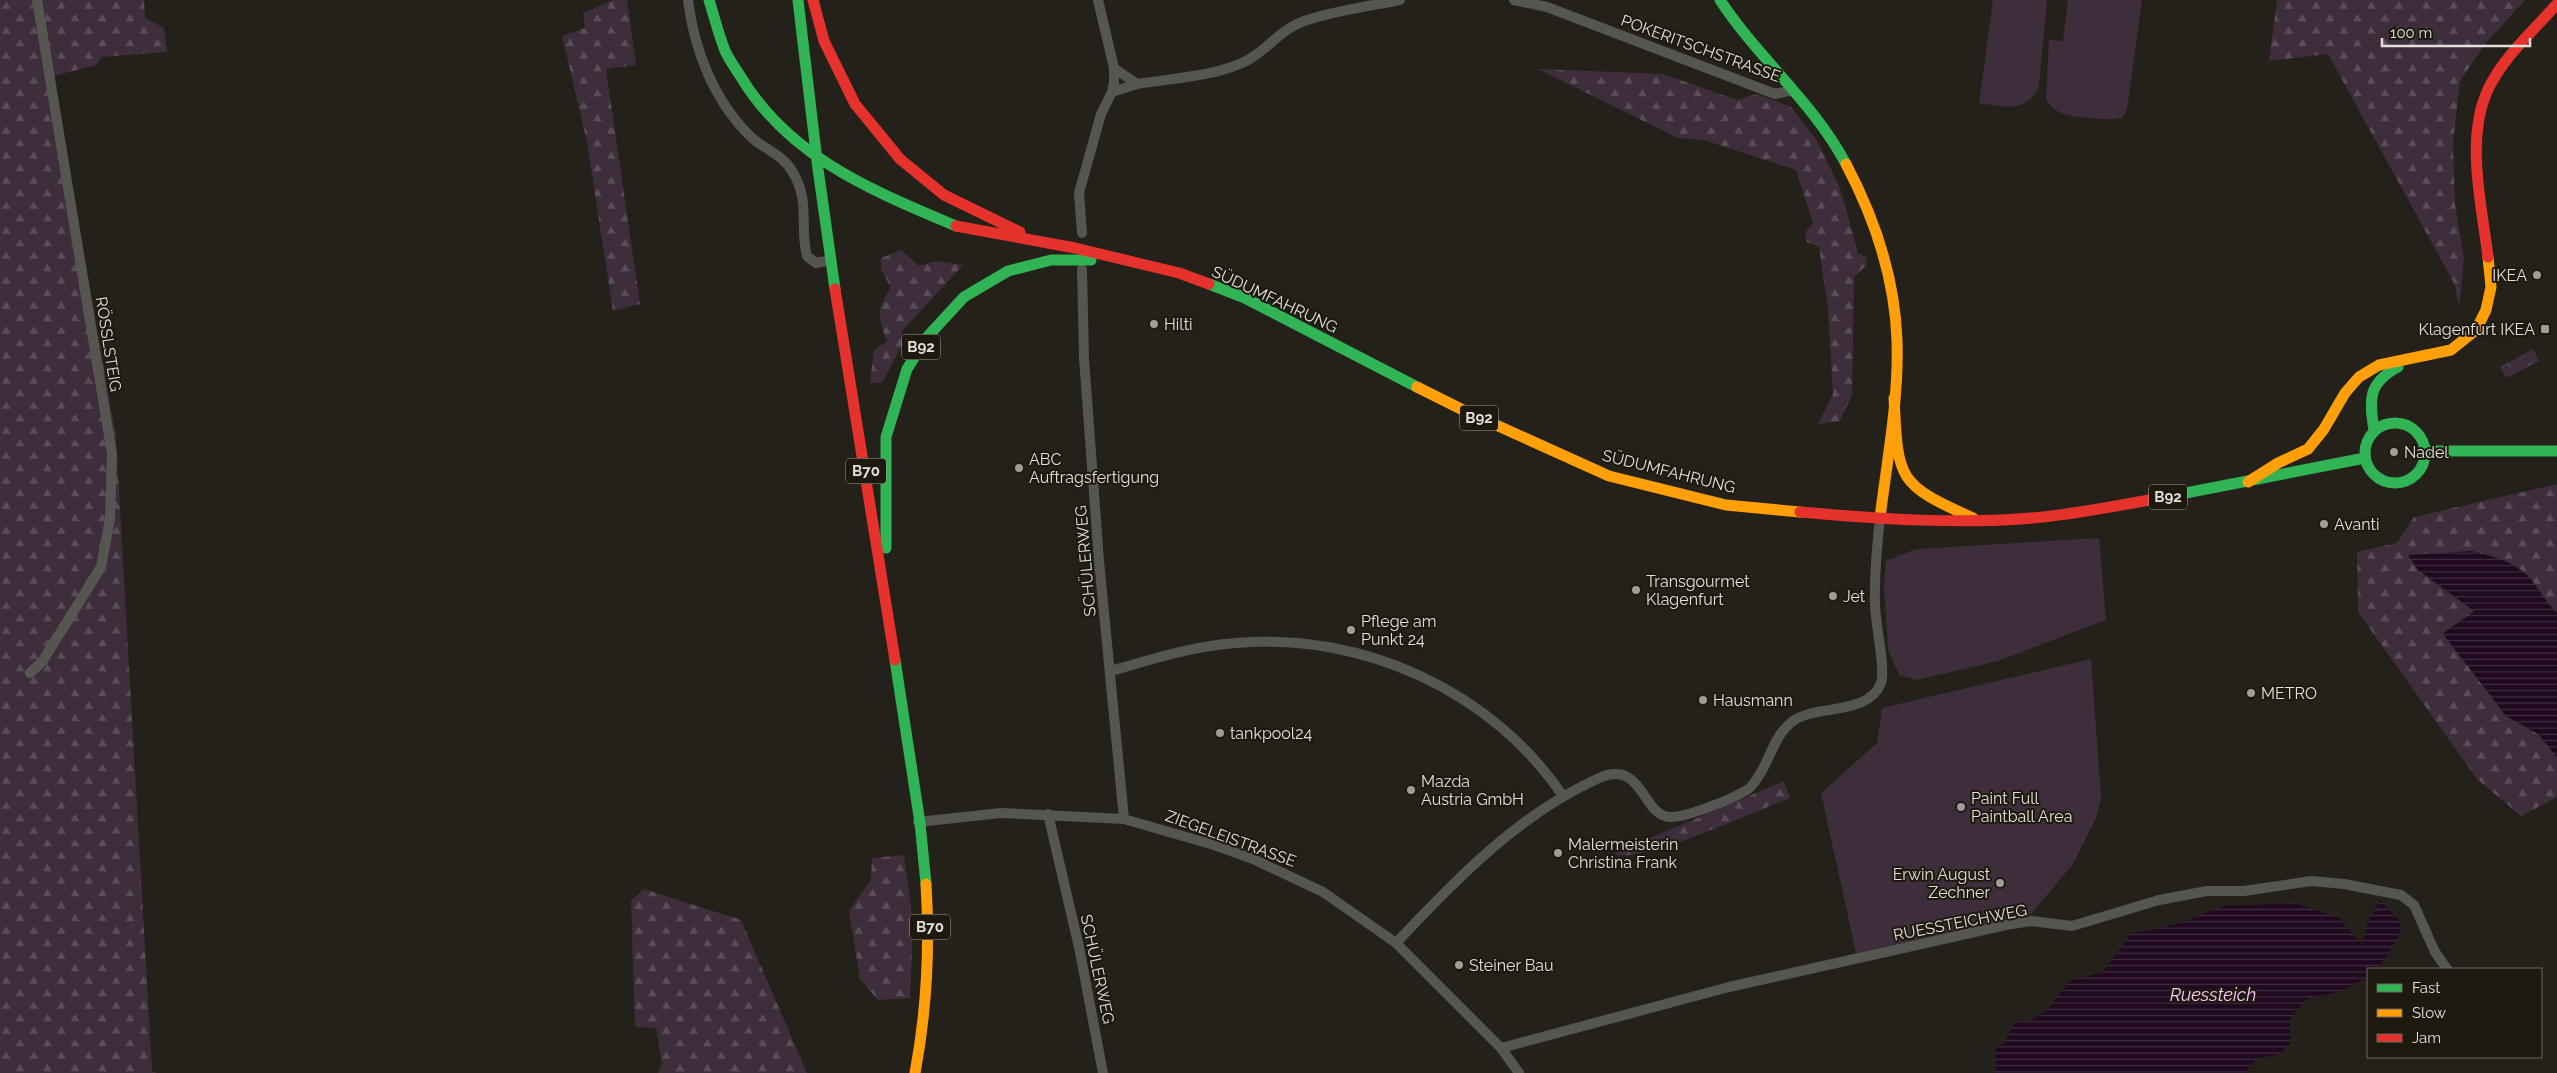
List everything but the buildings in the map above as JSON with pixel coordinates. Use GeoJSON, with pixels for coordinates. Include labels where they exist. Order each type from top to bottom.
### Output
{"type":"FeatureCollection","features":[{"type":"Feature","properties":{"kind":"main road","name":"SÜDUMFAHRUNG"},"geometry":{"type":"LineString","coordinates":[[710,0],[715,24],[736,72],[754,100],[773,122],[804,148],[873,191],[958,227],[1044,243],[1179,273],[1245,298],[1465,411],[1609,476],[1726,505],[1880,518]]}},
{"type":"Feature","properties":{"kind":"main road","name":"SÜDUMFAHRUNG"},"geometry":{"type":"LineString","coordinates":[[715,24],[717,0]]}},
{"type":"Feature","properties":{"kind":"main road"},"geometry":{"type":"LineString","coordinates":[[790,0],[801,33]]}},
{"type":"Feature","properties":{"kind":"main road","name":"B70"},"geometry":{"type":"LineString","coordinates":[[798,0],[831,260],[886,598],[929,901],[929,983],[915,1073]]}},
{"type":"Feature","properties":{"kind":"main road","name":"B92"},"geometry":{"type":"LineString","coordinates":[[813,0],[824,40],[854,104],[900,159],[944,195],[982,216],[1044,243]]}},
{"type":"Feature","properties":{"kind":"main road"},"geometry":{"type":"LineString","coordinates":[[1720,0],[1751,42],[1793,90],[1828,135],[1856,184],[1878,238],[1894,308],[1897,339],[1894,398],[1880,518]]}},
{"type":"Feature","properties":{"kind":"main road"},"geometry":{"type":"LineString","coordinates":[[2248,482],[2278,463],[2308,449],[2324,429],[2345,393],[2359,377],[2379,365],[2420,358],[2451,350],[2464,342],[2476,330],[2486,310],[2491,287],[2476,153],[2478,123],[2486,93],[2505,63],[2557,4]]}},
{"type":"Feature","properties":{"kind":"main road","name":"B92"},"geometry":{"type":"LineString","coordinates":[[886,598],[886,437],[907,369],[928,336],[964,297],[1001,275],[1022,266],[1051,260],[1076,259],[1148,266]]}},
{"type":"Feature","properties":{"kind":"main road"},"geometry":{"type":"LineString","coordinates":[[2374,430],[2370,406],[2372,392],[2377,381],[2388,371],[2420,358]]}},
{"type":"Feature","properties":{"kind":"main road"},"geometry":{"type":"LineString","coordinates":[[1894,398],[1899,452],[1908,480],[1927,496],[1978,520]]}},
{"type":"Feature","properties":{"kind":"main road"},"geometry":{"type":"LineString","coordinates":[[2391,422],[2410,426],[2423,441],[2425,451],[2424,462],[2418,472],[2408,480],[2397,483],[2386,482],[2376,477],[2369,468],[2364,448],[2374,430],[2391,422]]}},
{"type":"Feature","properties":{"kind":"main road"},"geometry":{"type":"LineString","coordinates":[[2425,451],[2557,451]]}},
{"type":"Feature","properties":{"kind":"main road","name":"B92"},"geometry":{"type":"LineString","coordinates":[[1880,518],[1978,520],[2042,517],[2088,511],[2248,482],[2365,458]]}},
{"type":"Feature","properties":{"kind":"street","name":"RÖSSLSTEIG"},"geometry":{"type":"LineString","coordinates":[[30,673],[42,662],[101,567],[110,519],[112,454],[37,0]]}},
{"type":"Feature","properties":{"kind":"street"},"geometry":{"type":"LineString","coordinates":[[688,0],[690,19],[701,59],[724,104],[752,138],[787,163],[799,184],[804,205],[807,256],[816,263],[831,260]]}},
{"type":"Feature","properties":{"kind":"street"},"geometry":{"type":"LineString","coordinates":[[1082,234],[1079,193],[1101,114],[1112,92],[1114,68],[1098,0]]}},
{"type":"Feature","properties":{"kind":"street"},"geometry":{"type":"LineString","coordinates":[[1112,92],[1137,84],[1229,68],[1261,52],[1282,33],[1303,21],[1375,3],[1400,0]]}},
{"type":"Feature","properties":{"kind":"street","name":"POKERITSCHSTRASSE"},"geometry":{"type":"LineString","coordinates":[[1514,0],[1547,7],[1774,94],[1793,90]]}},
{"type":"Feature","properties":{"kind":"street"},"geometry":{"type":"LineString","coordinates":[[1114,68],[1137,84]]}},
{"type":"Feature","properties":{"kind":"street","name":"SCHÜLERWEG"},"geometry":{"type":"LineString","coordinates":[[1082,269],[1084,358],[1099,561],[1124,819]]}},
{"type":"Feature","properties":{"kind":"street"},"geometry":{"type":"LineString","coordinates":[[1396,943],[1477,860],[1516,828],[1563,796],[1602,776],[1619,774],[1634,780],[1658,813],[1670,818],[1702,809],[1747,790],[1759,777],[1779,734],[1795,720],[1860,702],[1872,694],[1880,683],[1882,671],[1875,604],[1880,518]]}},
{"type":"Feature","properties":{"kind":"street"},"geometry":{"type":"LineString","coordinates":[[1111,671],[1193,649],[1258,642],[1319,646],[1383,661],[1440,685],[1486,715],[1532,754],[1563,796]]}},
{"type":"Feature","properties":{"kind":"street","name":"ZIEGELEISTRASSE"},"geometry":{"type":"LineString","coordinates":[[918,822],[1001,813],[1124,819],[1214,845],[1295,877],[1352,912],[1396,943],[1502,1048],[1519,1073]]}},
{"type":"Feature","properties":{"kind":"street","name":"SCHÜLERWEG"},"geometry":{"type":"LineString","coordinates":[[1048,814],[1079,947],[1103,1073]]}},
{"type":"Feature","properties":{"kind":"street","name":"RUESSTEICHWEG"},"geometry":{"type":"LineString","coordinates":[[1502,1048],[1725,988],[2006,925],[2031,921],[2072,926],[2159,900],[2207,891],[2244,891],[2311,881],[2401,895],[2414,905],[2435,952],[2446,968]]}},
{"type":"Feature","properties":{"kind":"green space"},"geometry":{"type":"Polygon","coordinates":[[[0,0],[144,0],[145,18],[164,28],[167,52],[101,57],[97,65],[53,76],[116,438],[152,1071],[157,1073],[0,1073],[0,0]]]}},
{"type":"Feature","properties":{"kind":"green space"},"geometry":{"type":"Polygon","coordinates":[[[613,0],[627,0],[636,65],[606,69],[640,304],[613,311],[587,142],[562,36],[585,28],[583,13],[613,0]]]}},
{"type":"Feature","properties":{"kind":"green space"},"geometry":{"type":"Polygon","coordinates":[[[1993,0],[2047,0],[2039,86],[2028,101],[2014,106],[1979,103],[1993,0]]]}},
{"type":"Feature","properties":{"kind":"green space"},"geometry":{"type":"Polygon","coordinates":[[[2068,0],[2142,0],[2127,110],[2122,118],[2099,119],[2071,115],[2056,110],[2046,100],[2049,40],[2063,41],[2068,0]]]}},
{"type":"Feature","properties":{"kind":"green space"},"geometry":{"type":"Polygon","coordinates":[[[2277,0],[2525,0],[2486,43],[2460,81],[2453,142],[2455,204],[2464,259],[2459,309],[2455,285],[2328,54],[2269,61],[2277,0]]]}},
{"type":"Feature","properties":{"kind":"green space"},"geometry":{"type":"Polygon","coordinates":[[[1538,69],[1663,74],[1737,100],[1757,94],[1791,107],[1816,139],[1840,188],[1858,253],[1866,257],[1867,265],[1854,277],[1852,395],[1840,421],[1818,424],[1833,394],[1828,309],[1819,247],[1807,242],[1805,233],[1813,223],[1796,170],[1704,140],[1678,138],[1538,69]]]}},
{"type":"Feature","properties":{"kind":"green space"},"geometry":{"type":"Polygon","coordinates":[[[901,250],[919,266],[936,261],[963,265],[902,331],[903,343],[882,383],[870,383],[874,350],[887,341],[880,320],[880,314],[883,302],[891,288],[881,269],[881,258],[901,250]]]}},
{"type":"Feature","properties":{"kind":"green space"},"geometry":{"type":"Polygon","coordinates":[[[2533,349],[2539,361],[2506,378],[2500,367],[2533,349]]]}},
{"type":"Feature","properties":{"kind":"green space"},"geometry":{"type":"Polygon","coordinates":[[[2557,484],[2557,613],[2472,551],[2446,553],[2418,570],[2475,611],[2443,633],[2506,716],[2538,734],[2557,757],[2557,797],[2521,816],[2477,779],[2358,612],[2357,552],[2397,543],[2414,517],[2557,484]]]}},
{"type":"Feature","properties":{"kind":"green space"},"geometry":{"type":"Polygon","coordinates":[[[2099,538],[2106,620],[1998,661],[1917,680],[1899,675],[1888,650],[1884,585],[1886,561],[1916,549],[2099,538]]]}},
{"type":"Feature","properties":{"kind":"green space","name":"Paint Full Paintball Area"},"geometry":{"type":"Polygon","coordinates":[[[2091,659],[2101,797],[2097,816],[2073,864],[2031,914],[1856,953],[1821,793],[1877,743],[1882,708],[2091,659]]]}},
{"type":"Feature","properties":{"kind":"green space"},"geometry":{"type":"Polygon","coordinates":[[[1784,781],[1790,798],[1699,835],[1647,852],[1627,855],[1613,854],[1784,781]]]}},
{"type":"Feature","properties":{"kind":"green space"},"geometry":{"type":"Polygon","coordinates":[[[904,855],[913,924],[910,998],[878,1000],[860,979],[849,911],[871,880],[872,858],[904,855]]]}},
{"type":"Feature","properties":{"kind":"green space"},"geometry":{"type":"Polygon","coordinates":[[[644,889],[741,920],[807,1073],[658,1073],[662,1064],[656,1028],[635,1027],[631,901],[644,889]]]}},
{"type":"Feature","properties":{"kind":"water"},"geometry":{"type":"Polygon","coordinates":[[[2472,551],[2516,566],[2528,576],[2557,613],[2557,757],[2538,734],[2506,716],[2443,634],[2474,611],[2418,570],[2408,555],[2472,551]]]}},
{"type":"Feature","properties":{"kind":"water","name":"Ruessteich"},"geometry":{"type":"Polygon","coordinates":[[[2380,900],[2398,919],[2401,930],[2389,954],[2377,968],[2367,968],[2367,978],[2342,991],[2305,1000],[2290,1019],[2290,1044],[2278,1055],[2258,1058],[2245,1073],[1996,1073],[1996,1049],[2005,1042],[2014,1023],[2030,1021],[2047,1010],[2070,981],[2103,972],[2131,934],[2181,923],[2223,906],[2295,903],[2338,917],[2362,944],[2367,924],[2380,900]]]}},
{"type":"Feature","properties":{"kind":"traffic: fast"},"geometry":{"type":"LineString","coordinates":[[709,0],[725,51],[759,103],[782,128],[834,168],[893,199],[956,226]]}},
{"type":"Feature","properties":{"kind":"traffic: fast"},"geometry":{"type":"LineString","coordinates":[[798,0],[818,169],[835,289]]}},
{"type":"Feature","properties":{"kind":"traffic: fast"},"geometry":{"type":"LineString","coordinates":[[1720,0],[1751,41],[1818,120],[1846,164]]}},
{"type":"Feature","properties":{"kind":"traffic: fast"},"geometry":{"type":"LineString","coordinates":[[886,548],[886,437],[907,369],[928,336],[964,297],[1008,271],[1051,260],[1091,260]]}},
{"type":"Feature","properties":{"kind":"traffic: fast"},"geometry":{"type":"LineString","coordinates":[[1209,284],[1245,298],[1417,387]]}},
{"type":"Feature","properties":{"kind":"traffic: fast"},"geometry":{"type":"LineString","coordinates":[[2374,430],[2371,409],[2373,393],[2381,379],[2398,367]]}},
{"type":"Feature","properties":{"kind":"traffic: fast"},"geometry":{"type":"LineString","coordinates":[[2389,423],[2401,423],[2412,428],[2420,436],[2425,447],[2425,453],[2423,465],[2412,478],[2401,483],[2389,483],[2378,478],[2370,470],[2365,459],[2365,447],[2370,436],[2378,428],[2389,423]]}},
{"type":"Feature","properties":{"kind":"traffic: fast"},"geometry":{"type":"LineString","coordinates":[[2425,451],[2557,451]]}},
{"type":"Feature","properties":{"kind":"traffic: fast"},"geometry":{"type":"LineString","coordinates":[[2160,498],[2365,458]]}},
{"type":"Feature","properties":{"kind":"traffic: fast"},"geometry":{"type":"LineString","coordinates":[[895,660],[920,823],[926,884]]}},
{"type":"Feature","properties":{"kind":"traffic: slow"},"geometry":{"type":"LineString","coordinates":[[1846,164],[1866,206],[1882,250],[1888,272],[1895,318],[1897,341],[1896,385],[1880,518]]}},
{"type":"Feature","properties":{"kind":"traffic: slow"},"geometry":{"type":"LineString","coordinates":[[2248,482],[2278,463],[2308,449],[2324,429],[2345,393],[2359,377],[2379,365],[2451,350],[2476,330],[2486,310],[2491,287],[2488,257]]}},
{"type":"Feature","properties":{"kind":"traffic: slow"},"geometry":{"type":"LineString","coordinates":[[1417,387],[1465,411],[1609,476],[1726,505],[1800,512]]}},
{"type":"Feature","properties":{"kind":"traffic: slow"},"geometry":{"type":"LineString","coordinates":[[1894,398],[1897,447],[1906,476],[1916,487],[1929,496],[1973,518]]}},
{"type":"Feature","properties":{"kind":"traffic: slow"},"geometry":{"type":"LineString","coordinates":[[915,1073],[925,1002],[928,932],[926,884]]}},
{"type":"Feature","properties":{"kind":"traffic: jam"},"geometry":{"type":"LineString","coordinates":[[813,0],[824,41],[855,104],[900,159],[944,195],[1020,232]]}},
{"type":"Feature","properties":{"kind":"traffic: jam"},"geometry":{"type":"LineString","coordinates":[[2488,257],[2477,175],[2476,153],[2480,113],[2486,94],[2500,69],[2518,46],[2557,4]]}},
{"type":"Feature","properties":{"kind":"traffic: jam"},"geometry":{"type":"LineString","coordinates":[[956,226],[1075,248],[1179,273],[1209,284]]}},
{"type":"Feature","properties":{"kind":"traffic: jam"},"geometry":{"type":"LineString","coordinates":[[835,289],[895,660]]}},
{"type":"Feature","properties":{"kind":"traffic: jam"},"geometry":{"type":"LineString","coordinates":[[1800,512],[1891,519],[1984,521],[2058,515],[2160,498]]}},
{"type":"Feature","properties":{"kind":"place","name":"IKEA"},"geometry":{"type":"Point","coordinates":[2537,275]}},
{"type":"Feature","properties":{"kind":"place","name":"Hilti"},"geometry":{"type":"Point","coordinates":[1154,324]}},
{"type":"Feature","properties":{"kind":"place","name":"Klagenfurt IKEA"},"geometry":{"type":"Point","coordinates":[2545,329]}},
{"type":"Feature","properties":{"kind":"place","name":"Nadel"},"geometry":{"type":"Point","coordinates":[2394,452]}},
{"type":"Feature","properties":{"kind":"place","name":"ABC Auftragsfertigung"},"geometry":{"type":"Point","coordinates":[1019,468]}},
{"type":"Feature","properties":{"kind":"place","name":"Avanti"},"geometry":{"type":"Point","coordinates":[2324,524]}},
{"type":"Feature","properties":{"kind":"place","name":"Transgourmet Klagenfurt"},"geometry":{"type":"Point","coordinates":[1636,590]}},
{"type":"Feature","properties":{"kind":"place","name":"Jet"},"geometry":{"type":"Point","coordinates":[1833,596]}},
{"type":"Feature","properties":{"kind":"place","name":"Pflege am Punkt 24"},"geometry":{"type":"Point","coordinates":[1351,630]}},
{"type":"Feature","properties":{"kind":"place","name":"METRO"},"geometry":{"type":"Point","coordinates":[2251,693]}},
{"type":"Feature","properties":{"kind":"place","name":"Hausmann"},"geometry":{"type":"Point","coordinates":[1703,700]}},
{"type":"Feature","properties":{"kind":"place","name":"tankpool24"},"geometry":{"type":"Point","coordinates":[1220,733]}},
{"type":"Feature","properties":{"kind":"place","name":"Mazda Austria GmbH"},"geometry":{"type":"Point","coordinates":[1411,790]}},
{"type":"Feature","properties":{"kind":"place","name":"Paint Full Paintball Area"},"geometry":{"type":"Point","coordinates":[1961,807]}},
{"type":"Feature","properties":{"kind":"place","name":"Malermeisterin Christina Frank"},"geometry":{"type":"Point","coordinates":[1558,853]}},
{"type":"Feature","properties":{"kind":"place","name":"Erwin August Zechner"},"geometry":{"type":"Point","coordinates":[2000,883]}},
{"type":"Feature","properties":{"kind":"place","name":"Steiner Bau"},"geometry":{"type":"Point","coordinates":[1459,965]}}]}
